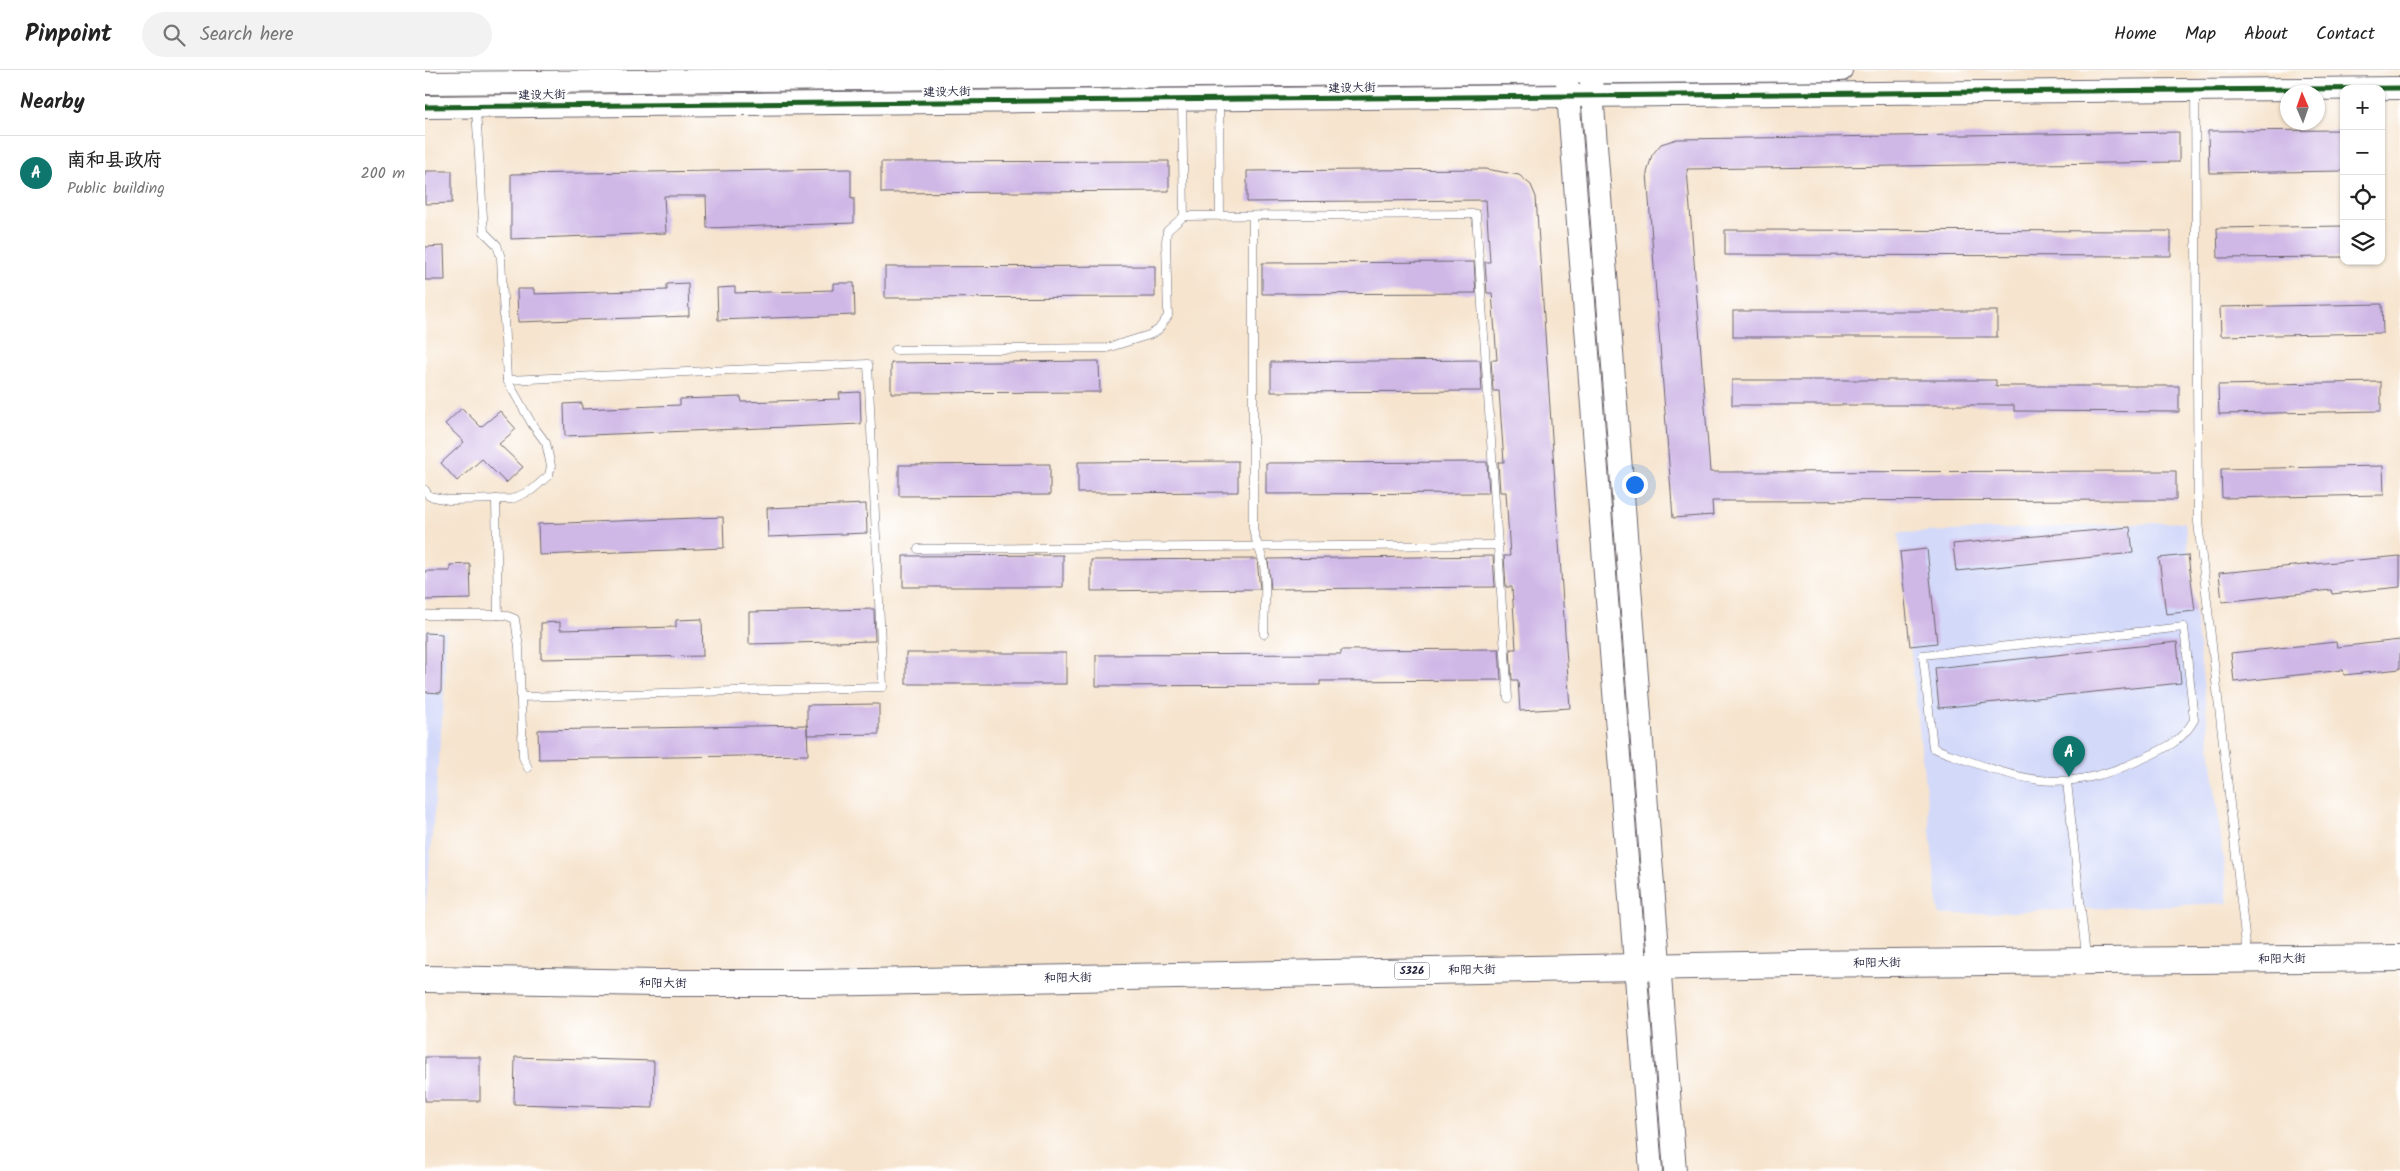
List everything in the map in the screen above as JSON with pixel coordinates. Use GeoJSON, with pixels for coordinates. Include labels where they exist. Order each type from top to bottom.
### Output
{"type":"FeatureCollection","features":[{"type":"Feature","properties":{"kind":"main road","name":"和阳大街"},"geometry":{"type":"LineString","coordinates":[[2086,954],[2246,945],[2400,943]]}},
{"type":"Feature","properties":{"kind":"main road","name":"和阳大街"},"geometry":{"type":"LineString","coordinates":[[425,964],[657,968],[803,968],[2086,954],[2400,958]]}},
{"type":"Feature","properties":{"kind":"main road","name":"和阳大街"},"geometry":{"type":"LineString","coordinates":[[425,979],[657,983],[812,983],[1647,960]]}},
{"type":"Feature","properties":{"kind":"street","name":"建设大街"},"geometry":{"type":"LineString","coordinates":[[425,84],[1566,71],[1841,70]]}},
{"type":"Feature","properties":{"kind":"street"},"geometry":{"type":"LineString","coordinates":[[1566,71],[1647,960],[1675,1171]]}},
{"type":"Feature","properties":{"kind":"street"},"geometry":{"type":"LineString","coordinates":[[1590,71],[1647,960],[1651,1171]]}},
{"type":"Feature","properties":{"kind":"street","name":"建设大街"},"geometry":{"type":"LineString","coordinates":[[425,107],[2400,88]]}},
{"type":"Feature","properties":{"kind":"lane"},"geometry":{"type":"LineString","coordinates":[[2195,90],[2198,522],[2246,945]]}},
{"type":"Feature","properties":{"kind":"lane"},"geometry":{"type":"LineString","coordinates":[[1182,99],[1184,216]]}},
{"type":"Feature","properties":{"kind":"lane"},"geometry":{"type":"LineString","coordinates":[[1219,99],[1220,216]]}},
{"type":"Feature","properties":{"kind":"lane"},"geometry":{"type":"LineString","coordinates":[[425,490],[429,496],[449,500],[512,498],[532,490],[549,474],[551,466],[546,443],[532,424],[507,380],[501,258],[497,246],[484,232],[475,106]]}},
{"type":"Feature","properties":{"kind":"lane"},"geometry":{"type":"LineString","coordinates":[[895,350],[1107,348],[1149,335],[1158,330],[1168,316],[1167,231],[1184,216],[1476,214],[1508,698]]}},
{"type":"Feature","properties":{"kind":"lane"},"geometry":{"type":"LineString","coordinates":[[1253,216],[1253,528],[1264,568],[1264,634]]}},
{"type":"Feature","properties":{"kind":"lane"},"geometry":{"type":"LineString","coordinates":[[507,380],[867,364],[883,687],[521,697]]}},
{"type":"Feature","properties":{"kind":"lane"},"geometry":{"type":"LineString","coordinates":[[496,499],[499,615]]}},
{"type":"Feature","properties":{"kind":"lane"},"geometry":{"type":"LineString","coordinates":[[918,549],[1498,545]]}},
{"type":"Feature","properties":{"kind":"lane"},"geometry":{"type":"LineString","coordinates":[[425,615],[505,615],[515,619],[519,647],[523,757],[528,768]]}},
{"type":"Feature","properties":{"kind":"lane"},"geometry":{"type":"LineString","coordinates":[[2184,627],[2194,720],[2188,731],[2176,743],[2134,763],[2089,778],[2067,782],[2047,782],[2015,777],[1933,748],[1923,655],[2184,627]]}},
{"type":"Feature","properties":{"kind":"lane"},"geometry":{"type":"LineString","coordinates":[[2067,782],[2086,954]]}},
{"type":"Feature","properties":{"kind":"shaded area"},"geometry":{"type":"Polygon","coordinates":[[[2185,522],[2228,903],[1939,915],[1898,533],[2185,522]]]}},
{"type":"Feature","properties":{"kind":"shaded area"},"geometry":{"type":"Polygon","coordinates":[[[425,630],[446,631],[444,697],[425,917],[425,630]]]}},
{"type":"Feature","properties":{"kind":"building"},"geometry":{"type":"Polygon","coordinates":[[[2340,130],[2340,171],[2209,173],[2208,131],[2340,130]]]}},
{"type":"Feature","properties":{"kind":"building"},"geometry":{"type":"Polygon","coordinates":[[[2179,132],[2179,162],[1687,169],[1710,472],[2176,471],[2176,500],[1712,501],[1713,515],[1673,518],[1647,173],[1652,155],[1661,144],[1677,139],[2179,132]]]}},
{"type":"Feature","properties":{"kind":"building"},"geometry":{"type":"Polygon","coordinates":[[[1169,161],[1169,191],[881,193],[881,162],[1169,161]]]}},
{"type":"Feature","properties":{"kind":"building"},"geometry":{"type":"Polygon","coordinates":[[[851,169],[851,199],[854,198],[854,223],[707,228],[706,196],[664,196],[666,233],[511,239],[511,174],[851,169]]]}},
{"type":"Feature","properties":{"kind":"building"},"geometry":{"type":"Polygon","coordinates":[[[1486,169],[1519,175],[1531,185],[1536,197],[1570,708],[1520,711],[1518,680],[1512,680],[1510,649],[1516,649],[1512,587],[1506,587],[1504,556],[1510,556],[1506,492],[1500,492],[1498,462],[1504,462],[1499,391],[1493,391],[1491,360],[1497,360],[1492,293],[1487,293],[1485,262],[1490,262],[1486,200],[1247,202],[1247,171],[1486,169]]]}},
{"type":"Feature","properties":{"kind":"building"},"geometry":{"type":"Polygon","coordinates":[[[425,171],[452,171],[452,203],[425,204],[425,171]]]}},
{"type":"Feature","properties":{"kind":"building"},"geometry":{"type":"Polygon","coordinates":[[[2340,226],[2340,257],[2218,258],[2217,228],[2340,226]]]}},
{"type":"Feature","properties":{"kind":"building"},"geometry":{"type":"Polygon","coordinates":[[[1725,230],[2171,231],[2171,256],[1725,255],[1725,230]]]}},
{"type":"Feature","properties":{"kind":"building"},"geometry":{"type":"Polygon","coordinates":[[[444,246],[445,280],[425,280],[425,247],[444,246]]]}},
{"type":"Feature","properties":{"kind":"building"},"geometry":{"type":"Polygon","coordinates":[[[1474,262],[1476,293],[1262,294],[1262,263],[1474,262]]]}},
{"type":"Feature","properties":{"kind":"building"},"geometry":{"type":"Polygon","coordinates":[[[1155,266],[1155,297],[885,298],[885,267],[1155,266]]]}},
{"type":"Feature","properties":{"kind":"building"},"geometry":{"type":"Polygon","coordinates":[[[688,283],[689,316],[518,322],[517,289],[534,289],[534,294],[667,290],[667,284],[688,283]]]}},
{"type":"Feature","properties":{"kind":"building"},"geometry":{"type":"Polygon","coordinates":[[[833,283],[854,283],[855,315],[718,320],[717,288],[735,287],[735,293],[833,290],[833,283]]]}},
{"type":"Feature","properties":{"kind":"building"},"geometry":{"type":"Polygon","coordinates":[[[2382,304],[2383,333],[2221,336],[2220,307],[2382,304]]]}},
{"type":"Feature","properties":{"kind":"building"},"geometry":{"type":"Polygon","coordinates":[[[1733,311],[1997,311],[1997,337],[1733,337],[1733,311]]]}},
{"type":"Feature","properties":{"kind":"building"},"geometry":{"type":"Polygon","coordinates":[[[1480,360],[1482,391],[1271,392],[1271,362],[1480,360]]]}},
{"type":"Feature","properties":{"kind":"building"},"geometry":{"type":"Polygon","coordinates":[[[1099,361],[1100,392],[891,393],[891,363],[1099,361]]]}},
{"type":"Feature","properties":{"kind":"building"},"geometry":{"type":"Polygon","coordinates":[[[1732,380],[1996,380],[1996,386],[2179,386],[2179,412],[2014,411],[2014,405],[1732,405],[1732,380]]]}},
{"type":"Feature","properties":{"kind":"building"},"geometry":{"type":"Polygon","coordinates":[[[2381,382],[2381,411],[2219,414],[2218,385],[2381,382]]]}},
{"type":"Feature","properties":{"kind":"building"},"geometry":{"type":"Polygon","coordinates":[[[860,392],[861,424],[565,436],[564,404],[582,403],[582,409],[680,405],[680,399],[741,397],[742,402],[840,399],[839,393],[860,392]]]}},
{"type":"Feature","properties":{"kind":"building"},"geometry":{"type":"Polygon","coordinates":[[[462,408],[481,427],[500,411],[516,429],[499,444],[523,467],[506,483],[482,459],[457,481],[441,463],[464,442],[445,424],[462,408]]]}},
{"type":"Feature","properties":{"kind":"building"},"geometry":{"type":"Polygon","coordinates":[[[1238,461],[1238,492],[1078,493],[1078,462],[1238,461]]]}},
{"type":"Feature","properties":{"kind":"building"},"geometry":{"type":"Polygon","coordinates":[[[1487,462],[1489,493],[1266,494],[1266,463],[1487,462]]]}},
{"type":"Feature","properties":{"kind":"building"},"geometry":{"type":"Polygon","coordinates":[[[1050,464],[1050,495],[899,496],[899,465],[1050,464]]]}},
{"type":"Feature","properties":{"kind":"building"},"geometry":{"type":"Polygon","coordinates":[[[2383,466],[2384,495],[2222,498],[2221,469],[2383,466]]]}},
{"type":"Feature","properties":{"kind":"building"},"geometry":{"type":"Polygon","coordinates":[[[866,504],[867,533],[768,537],[767,508],[866,504]]]}},
{"type":"Feature","properties":{"kind":"building"},"geometry":{"type":"Polygon","coordinates":[[[723,517],[724,548],[539,555],[538,524],[723,517]]]}},
{"type":"Feature","properties":{"kind":"building"},"geometry":{"type":"Polygon","coordinates":[[[2130,527],[2133,553],[1956,571],[1953,544],[2130,527]]]}},
{"type":"Feature","properties":{"kind":"building"},"geometry":{"type":"Polygon","coordinates":[[[1927,549],[1937,643],[1910,646],[1900,552],[1927,549]]]}},
{"type":"Feature","properties":{"kind":"building"},"geometry":{"type":"Polygon","coordinates":[[[1063,555],[1063,587],[903,587],[903,556],[1063,555]]]}},
{"type":"Feature","properties":{"kind":"building"},"geometry":{"type":"Polygon","coordinates":[[[2188,555],[2195,611],[2166,614],[2159,558],[2188,555]]]}},
{"type":"Feature","properties":{"kind":"building"},"geometry":{"type":"Polygon","coordinates":[[[1493,556],[1495,587],[1271,589],[1268,559],[1493,556]]]}},
{"type":"Feature","properties":{"kind":"building"},"geometry":{"type":"Polygon","coordinates":[[[2400,556],[2400,587],[2332,594],[2331,590],[2222,602],[2219,573],[2400,556]]]}},
{"type":"Feature","properties":{"kind":"building"},"geometry":{"type":"Polygon","coordinates":[[[1257,559],[1260,589],[1091,591],[1091,560],[1257,559]]]}},
{"type":"Feature","properties":{"kind":"building"},"geometry":{"type":"Polygon","coordinates":[[[470,564],[471,599],[425,600],[425,571],[450,571],[450,565],[470,564]]]}},
{"type":"Feature","properties":{"kind":"building"},"geometry":{"type":"Polygon","coordinates":[[[874,609],[875,641],[749,644],[749,612],[874,609]]]}},
{"type":"Feature","properties":{"kind":"building"},"geometry":{"type":"Polygon","coordinates":[[[702,619],[703,656],[541,659],[541,623],[560,622],[560,630],[676,627],[676,620],[702,619]]]}},
{"type":"Feature","properties":{"kind":"building"},"geometry":{"type":"Polygon","coordinates":[[[425,633],[442,634],[441,693],[425,692],[425,633]]]}},
{"type":"Feature","properties":{"kind":"building"},"geometry":{"type":"Polygon","coordinates":[[[2400,640],[2400,669],[2344,675],[2343,670],[2234,682],[2231,653],[2336,642],[2337,647],[2400,640]]]}},
{"type":"Feature","properties":{"kind":"building"},"geometry":{"type":"Polygon","coordinates":[[[2177,642],[2181,683],[1939,708],[1935,668],[2177,642]]]}},
{"type":"Feature","properties":{"kind":"building"},"geometry":{"type":"Polygon","coordinates":[[[1499,649],[1501,680],[1320,681],[1320,685],[1096,686],[1096,655],[1341,654],[1341,650],[1499,649]]]}},
{"type":"Feature","properties":{"kind":"building"},"geometry":{"type":"Polygon","coordinates":[[[906,653],[1066,653],[1066,684],[906,684],[906,653]]]}},
{"type":"Feature","properties":{"kind":"building"},"geometry":{"type":"Polygon","coordinates":[[[879,704],[879,734],[807,735],[807,705],[879,704]]]}},
{"type":"Feature","properties":{"kind":"building"},"geometry":{"type":"Polygon","coordinates":[[[807,725],[808,755],[539,759],[538,730],[807,725]]]}},
{"type":"Feature","properties":{"kind":"building"},"geometry":{"type":"Polygon","coordinates":[[[425,1057],[480,1057],[480,1101],[425,1101],[425,1057]]]}},
{"type":"Feature","properties":{"kind":"building"},"geometry":{"type":"Polygon","coordinates":[[[515,1057],[654,1061],[653,1108],[514,1104],[515,1057]]]}},
{"type":"Feature","properties":{"kind":"cycle path"},"geometry":{"type":"LineString","coordinates":[[425,107],[2400,88]]}},
{"type":"Feature","properties":{"kind":"place","name":"南和县政府"},"geometry":{"type":"Point","coordinates":[2069,777]}}]}
